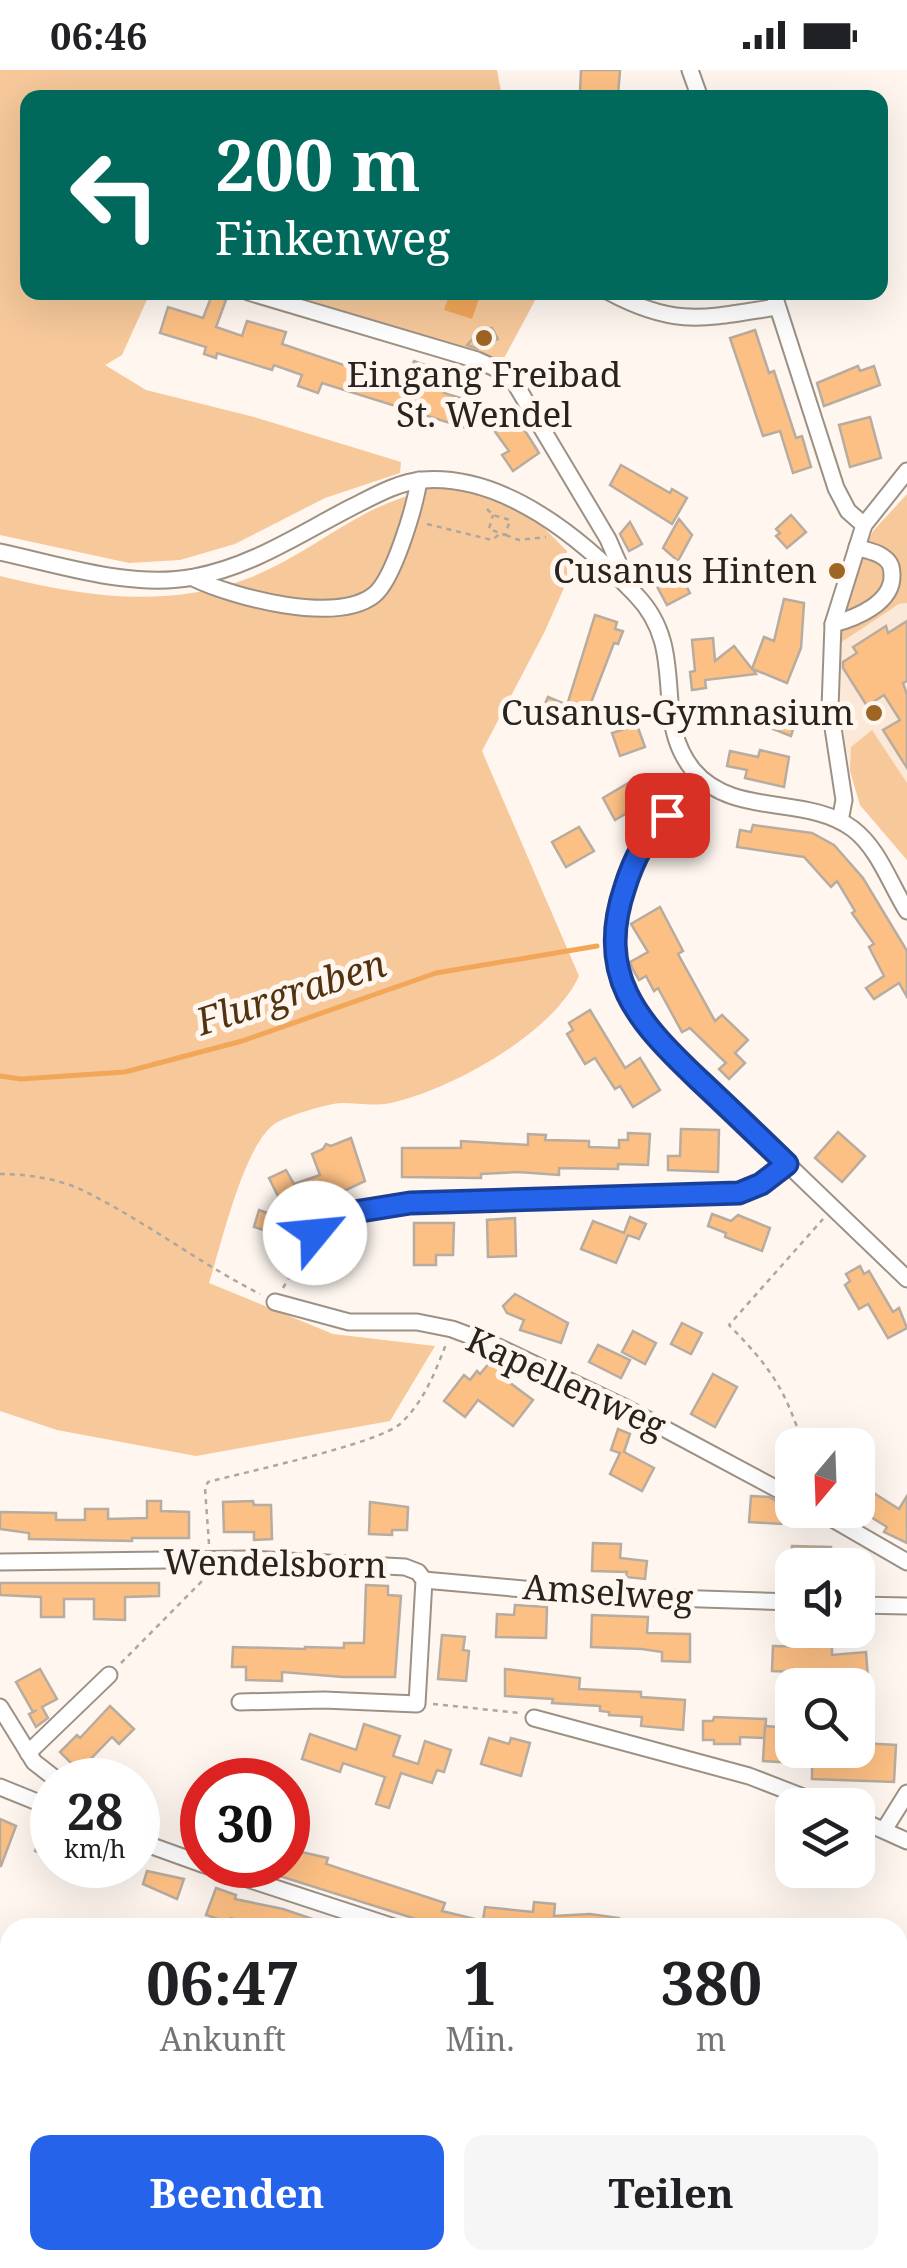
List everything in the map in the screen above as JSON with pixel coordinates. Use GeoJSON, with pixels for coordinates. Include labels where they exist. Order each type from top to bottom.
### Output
{"type":"FeatureCollection","features":[{"type":"Feature","properties":{"kind":"street"},"geometry":{"type":"LineString","coordinates":[[275,300],[477,360],[512,380],[608,538],[618,562],[616,576]]}},
{"type":"Feature","properties":{"kind":"street"},"geometry":{"type":"LineString","coordinates":[[628,300],[663,316],[716,316],[775,300],[836,488],[848,511],[864,525]]}},
{"type":"Feature","properties":{"kind":"street"},"geometry":{"type":"LineString","coordinates":[[840,821],[844,800],[830,708],[833,624],[864,525],[907,471]]}},
{"type":"Feature","properties":{"kind":"street"},"geometry":{"type":"LineString","coordinates":[[193,578],[237,594],[282,603],[322,609],[354,606],[376,594],[394,561],[410,520],[419,480]]}},
{"type":"Feature","properties":{"kind":"street"},"geometry":{"type":"LineString","coordinates":[[0,552],[133,579],[193,578],[236,566],[374,496],[419,480],[449,480],[487,488],[526,506],[560,529],[638,596],[661,633],[668,660],[676,740],[701,779],[731,796],[840,821],[872,848],[907,910]]}},
{"type":"Feature","properties":{"kind":"street"},"geometry":{"type":"LineString","coordinates":[[833,624],[860,614],[881,600],[892,583],[892,566],[883,556],[857,547]]}},
{"type":"Feature","properties":{"kind":"street"},"geometry":{"type":"LineString","coordinates":[[701,779],[649,833],[632,862],[614,932],[617,967],[625,993],[652,1034],[907,1279]]}},
{"type":"Feature","properties":{"kind":"street"},"geometry":{"type":"LineString","coordinates":[[315,1233],[325,1222],[342,1214],[410,1203],[739,1193],[761,1184],[787,1164]]}},
{"type":"Feature","properties":{"kind":"street","name":"Kapellenweg"},"geometry":{"type":"LineString","coordinates":[[275,1302],[350,1322],[417,1322],[452,1329],[536,1364],[775,1487]]}},
{"type":"Feature","properties":{"kind":"street"},"geometry":{"type":"LineString","coordinates":[[848,1528],[907,1562]]}},
{"type":"Feature","properties":{"kind":"street","name":"Wendelsborn"},"geometry":{"type":"LineString","coordinates":[[0,1562],[210,1560],[405,1567],[418,1572],[424,1580],[417,1704]]}},
{"type":"Feature","properties":{"kind":"street","name":"Amselweg"},"geometry":{"type":"LineString","coordinates":[[424,1580],[534,1590]]}},
{"type":"Feature","properties":{"kind":"street","name":"Amselweg"},"geometry":{"type":"LineString","coordinates":[[640,1598],[775,1602]]}},
{"type":"Feature","properties":{"kind":"street"},"geometry":{"type":"LineString","coordinates":[[875,1605],[907,1606]]}},
{"type":"Feature","properties":{"kind":"street"},"geometry":{"type":"LineString","coordinates":[[28,1754],[109,1675]]}},
{"type":"Feature","properties":{"kind":"street"},"geometry":{"type":"LineString","coordinates":[[240,1702],[417,1704]]}},
{"type":"Feature","properties":{"kind":"street"},"geometry":{"type":"LineString","coordinates":[[0,1707],[32,1758]]}},
{"type":"Feature","properties":{"kind":"street"},"geometry":{"type":"LineString","coordinates":[[534,1718],[749,1776],[780,1788]]}},
{"type":"Feature","properties":{"kind":"street"},"geometry":{"type":"LineString","coordinates":[[0,1787],[30,1799]]}},
{"type":"Feature","properties":{"kind":"street"},"geometry":{"type":"LineString","coordinates":[[884,1830],[907,1793]]}},
{"type":"Feature","properties":{"kind":"street"},"geometry":{"type":"LineString","coordinates":[[875,1826],[907,1842]]}},
{"type":"Feature","properties":{"kind":"street"},"geometry":{"type":"LineString","coordinates":[[276,1888],[367,1918]]}},
{"type":"Feature","properties":{"kind":"path"},"geometry":{"type":"LineString","coordinates":[[410,520],[492,540],[503,534],[533,541],[560,529]]}},
{"type":"Feature","properties":{"kind":"path"},"geometry":{"type":"LineString","coordinates":[[0,1174],[24,1174],[81,1189],[216,1272],[275,1302],[315,1233]]}},
{"type":"Feature","properties":{"kind":"path"},"geometry":{"type":"LineString","coordinates":[[797,1428],[770,1367],[730,1325],[834,1207]]}},
{"type":"Feature","properties":{"kind":"path"},"geometry":{"type":"LineString","coordinates":[[109,1675],[204,1581],[210,1570],[205,1488],[208,1482],[397,1427],[432,1380],[452,1329]]}},
{"type":"Feature","properties":{"kind":"path","name":"Amselweg"},"geometry":{"type":"LineString","coordinates":[[534,1590],[640,1598]]}},
{"type":"Feature","properties":{"kind":"path"},"geometry":{"type":"LineString","coordinates":[[417,1704],[527,1713],[534,1718]]}},
{"type":"Feature","properties":{"kind":"shaded area"},"geometry":{"type":"Polygon","coordinates":[[[0,70],[497,70],[501,90],[20,90],[20,300],[147,300],[122,355],[105,365],[146,390],[254,417],[401,462],[400,473],[325,498],[235,544],[180,560],[129,563],[0,535],[0,70]]]}},
{"type":"Feature","properties":{"kind":"shaded area"},"geometry":{"type":"Polygon","coordinates":[[[309,300],[535,300],[503,360],[309,300]]]}},
{"type":"Feature","properties":{"kind":"shaded area"},"geometry":{"type":"Polygon","coordinates":[[[447,300],[479,300],[472,319],[444,310],[447,300]]]}},
{"type":"Feature","properties":{"kind":"shaded area"},"geometry":{"type":"Polygon","coordinates":[[[435,485],[460,485],[528,512],[567,551],[567,581],[482,751],[579,976],[548,1018],[472,1071],[395,1102],[318,1107],[276,1123],[264,1134],[244,1173],[209,1283],[333,1334],[435,1346],[390,1421],[196,1456],[57,1430],[0,1411],[0,576],[63,590],[125,596],[156,597],[218,588],[265,571],[370,511],[435,485]]]}},
{"type":"Feature","properties":{"kind":"shaded area"},"geometry":{"type":"Polygon","coordinates":[[[907,494],[907,603],[899,604],[837,645],[841,613],[860,553],[863,554],[873,531],[907,494]]]}},
{"type":"Feature","properties":{"kind":"shaded area","name":"Cusanus-Gymnasium"},"geometry":{"type":"Polygon","coordinates":[[[907,603],[907,860],[860,805],[850,771],[832,655],[837,645],[872,620],[907,603]]]}},
{"type":"Feature","properties":{"kind":"shaded area"},"geometry":{"type":"Polygon","coordinates":[[[872,730],[907,783],[907,860],[860,805],[850,771],[851,747],[872,730]]]}},
{"type":"Feature","properties":{"kind":"building"},"geometry":{"type":"Polygon","coordinates":[[[581,70],[620,70],[618,90],[580,90],[581,70]]]}},
{"type":"Feature","properties":{"kind":"building"},"geometry":{"type":"Polygon","coordinates":[[[210,300],[226,300],[216,327],[242,336],[247,321],[286,332],[282,344],[405,386],[414,361],[451,374],[444,393],[477,403],[469,429],[322,383],[318,393],[298,386],[302,375],[217,353],[216,358],[204,354],[206,347],[160,333],[168,307],[203,318],[210,300]]]}},
{"type":"Feature","properties":{"kind":"building","name":"Eingang Freibad St. Wendel"},"geometry":{"type":"Polygon","coordinates":[[[492,328],[498,339],[478,349],[467,345],[480,331],[492,328]]]}},
{"type":"Feature","properties":{"kind":"building"},"geometry":{"type":"Polygon","coordinates":[[[755,330],[769,373],[774,371],[796,438],[802,436],[811,467],[793,473],[780,431],[763,436],[730,338],[755,330]]]}},
{"type":"Feature","properties":{"kind":"building"},"geometry":{"type":"Polygon","coordinates":[[[858,366],[860,371],[874,366],[880,385],[824,406],[817,383],[858,366]]]}},
{"type":"Feature","properties":{"kind":"building"},"geometry":{"type":"Polygon","coordinates":[[[510,407],[539,453],[513,471],[502,455],[509,451],[488,422],[510,407]]]}},
{"type":"Feature","properties":{"kind":"building"},"geometry":{"type":"Polygon","coordinates":[[[870,417],[881,458],[850,467],[839,425],[870,417]]]}},
{"type":"Feature","properties":{"kind":"building"},"geometry":{"type":"Polygon","coordinates":[[[621,465],[670,493],[672,489],[687,498],[672,524],[610,485],[621,465]]]}},
{"type":"Feature","properties":{"kind":"building"},"geometry":{"type":"Polygon","coordinates":[[[791,515],[806,532],[787,548],[776,536],[780,533],[776,529],[791,515]]]}},
{"type":"Feature","properties":{"kind":"building"},"geometry":{"type":"Polygon","coordinates":[[[679,519],[692,535],[678,561],[663,548],[679,519]]]}},
{"type":"Feature","properties":{"kind":"building"},"geometry":{"type":"Polygon","coordinates":[[[630,522],[642,544],[629,551],[620,534],[630,522]]]}},
{"type":"Feature","properties":{"kind":"building"},"geometry":{"type":"Polygon","coordinates":[[[676,567],[690,593],[667,605],[653,579],[676,567]]]}},
{"type":"Feature","properties":{"kind":"building"},"geometry":{"type":"Polygon","coordinates":[[[784,599],[804,603],[801,648],[787,683],[753,669],[756,674],[705,680],[706,688],[692,690],[692,640],[713,638],[715,661],[734,646],[752,669],[764,637],[774,641],[784,599]]]}},
{"type":"Feature","properties":{"kind":"building"},"geometry":{"type":"Polygon","coordinates":[[[595,615],[617,622],[615,629],[623,631],[618,644],[614,643],[589,708],[583,706],[573,723],[542,711],[548,697],[567,705],[595,615]]]}},
{"type":"Feature","properties":{"kind":"building"},"geometry":{"type":"Polygon","coordinates":[[[907,621],[907,681],[903,683],[907,695],[907,768],[883,730],[900,720],[884,695],[867,706],[843,662],[857,653],[853,647],[886,626],[888,633],[907,621]]]}},
{"type":"Feature","properties":{"kind":"building"},"geometry":{"type":"Polygon","coordinates":[[[776,705],[798,713],[791,736],[768,727],[776,705]]]}},
{"type":"Feature","properties":{"kind":"building"},"geometry":{"type":"Polygon","coordinates":[[[637,725],[645,747],[620,756],[612,733],[637,725]]]}},
{"type":"Feature","properties":{"kind":"building"},"geometry":{"type":"Polygon","coordinates":[[[760,750],[789,757],[784,787],[745,778],[747,770],[727,766],[730,751],[758,757],[760,750]]]}},
{"type":"Feature","properties":{"kind":"building"},"geometry":{"type":"Polygon","coordinates":[[[630,782],[642,804],[615,820],[603,798],[630,782]]]}},
{"type":"Feature","properties":{"kind":"building"},"geometry":{"type":"Polygon","coordinates":[[[753,825],[812,833],[834,845],[863,878],[907,951],[907,997],[899,983],[874,999],[866,988],[884,976],[869,947],[874,944],[852,913],[855,911],[837,881],[831,887],[804,857],[737,847],[740,830],[751,832],[753,825]]]}},
{"type":"Feature","properties":{"kind":"building"},"geometry":{"type":"Polygon","coordinates":[[[579,827],[594,851],[566,867],[552,842],[579,827]]]}},
{"type":"Feature","properties":{"kind":"building"},"geometry":{"type":"Polygon","coordinates":[[[660,907],[683,951],[678,954],[715,1021],[722,1015],[748,1040],[735,1053],[745,1063],[729,1079],[719,1069],[726,1063],[690,1028],[682,1032],[658,988],[654,991],[646,976],[639,980],[632,968],[630,962],[648,952],[631,924],[660,907]]]}},
{"type":"Feature","properties":{"kind":"building"},"geometry":{"type":"Polygon","coordinates":[[[590,1010],[625,1068],[640,1058],[660,1090],[633,1107],[620,1086],[615,1089],[595,1058],[585,1064],[567,1034],[573,1030],[569,1023],[590,1010]]]}},
{"type":"Feature","properties":{"kind":"building"},"geometry":{"type":"Polygon","coordinates":[[[681,1129],[719,1130],[718,1172],[668,1170],[668,1156],[680,1156],[681,1129]]]}},
{"type":"Feature","properties":{"kind":"building"},"geometry":{"type":"Polygon","coordinates":[[[838,1132],[865,1156],[842,1182],[815,1158],[838,1132]]]}},
{"type":"Feature","properties":{"kind":"building"},"geometry":{"type":"Polygon","coordinates":[[[628,1133],[650,1134],[648,1165],[559,1168],[559,1175],[518,1172],[481,1174],[481,1178],[402,1177],[402,1148],[461,1148],[461,1141],[528,1145],[528,1134],[546,1135],[545,1140],[589,1141],[589,1147],[619,1148],[619,1140],[628,1140],[628,1133]]]}},
{"type":"Feature","properties":{"kind":"building"},"geometry":{"type":"Polygon","coordinates":[[[351,1138],[365,1181],[325,1200],[321,1189],[284,1208],[269,1178],[286,1170],[294,1184],[320,1175],[312,1154],[326,1144],[331,1146],[351,1138]]]}},
{"type":"Feature","properties":{"kind":"building"},"geometry":{"type":"Polygon","coordinates":[[[259,1210],[296,1223],[290,1239],[254,1227],[259,1210]]]}},
{"type":"Feature","properties":{"kind":"building"},"geometry":{"type":"Polygon","coordinates":[[[712,1214],[731,1221],[738,1215],[770,1228],[762,1251],[708,1226],[712,1214]]]}},
{"type":"Feature","properties":{"kind":"building"},"geometry":{"type":"Polygon","coordinates":[[[630,1217],[646,1224],[639,1239],[628,1235],[616,1263],[581,1249],[593,1221],[624,1233],[630,1217]]]}},
{"type":"Feature","properties":{"kind":"building"},"geometry":{"type":"Polygon","coordinates":[[[515,1218],[516,1256],[488,1257],[487,1220],[515,1218]]]}},
{"type":"Feature","properties":{"kind":"building"},"geometry":{"type":"Polygon","coordinates":[[[414,1223],[454,1223],[453,1255],[436,1255],[436,1265],[414,1265],[414,1223]]]}},
{"type":"Feature","properties":{"kind":"building"},"geometry":{"type":"Polygon","coordinates":[[[860,1266],[864,1274],[869,1271],[893,1312],[899,1308],[907,1328],[888,1338],[868,1304],[859,1309],[845,1285],[850,1281],[846,1274],[860,1266]]]}},
{"type":"Feature","properties":{"kind":"building"},"geometry":{"type":"Polygon","coordinates":[[[515,1294],[568,1323],[561,1343],[520,1330],[524,1320],[507,1313],[503,1306],[515,1294]]]}},
{"type":"Feature","properties":{"kind":"building"},"geometry":{"type":"Polygon","coordinates":[[[682,1323],[702,1333],[691,1354],[671,1344],[682,1323]]]}},
{"type":"Feature","properties":{"kind":"building"},"geometry":{"type":"Polygon","coordinates":[[[633,1331],[656,1343],[645,1364],[622,1352],[633,1331]]]}},
{"type":"Feature","properties":{"kind":"building"},"geometry":{"type":"Polygon","coordinates":[[[598,1345],[630,1360],[621,1378],[589,1362],[598,1345]]]}},
{"type":"Feature","properties":{"kind":"building"},"geometry":{"type":"Polygon","coordinates":[[[491,1361],[502,1370],[498,1374],[533,1400],[513,1426],[478,1400],[465,1417],[444,1401],[464,1375],[470,1380],[491,1361]]]}},
{"type":"Feature","properties":{"kind":"building"},"geometry":{"type":"Polygon","coordinates":[[[713,1374],[737,1387],[715,1427],[691,1414],[713,1374]]]}},
{"type":"Feature","properties":{"kind":"building"},"geometry":{"type":"Polygon","coordinates":[[[618,1429],[630,1434],[624,1452],[654,1468],[642,1491],[610,1474],[620,1453],[611,1450],[618,1429]]]}},
{"type":"Feature","properties":{"kind":"building"},"geometry":{"type":"Polygon","coordinates":[[[875,1494],[899,1509],[907,1496],[907,1543],[884,1532],[887,1527],[875,1520],[875,1494]]]}},
{"type":"Feature","properties":{"kind":"building"},"geometry":{"type":"Polygon","coordinates":[[[751,1496],[775,1500],[775,1524],[749,1522],[751,1496]]]}},
{"type":"Feature","properties":{"kind":"building"},"geometry":{"type":"Polygon","coordinates":[[[147,1501],[161,1501],[161,1511],[189,1512],[189,1538],[29,1539],[29,1533],[0,1529],[0,1512],[56,1513],[56,1520],[85,1520],[85,1509],[108,1509],[108,1519],[147,1518],[147,1501]]]}},
{"type":"Feature","properties":{"kind":"building"},"geometry":{"type":"Polygon","coordinates":[[[253,1501],[254,1505],[271,1505],[272,1539],[254,1540],[254,1532],[224,1532],[223,1502],[253,1501]]]}},
{"type":"Feature","properties":{"kind":"building"},"geometry":{"type":"Polygon","coordinates":[[[370,1502],[408,1507],[407,1530],[392,1530],[392,1535],[369,1534],[370,1502]]]}},
{"type":"Feature","properties":{"kind":"building"},"geometry":{"type":"Polygon","coordinates":[[[593,1543],[621,1544],[620,1558],[647,1561],[645,1579],[626,1577],[627,1572],[592,1571],[593,1543]]]}},
{"type":"Feature","properties":{"kind":"building"},"geometry":{"type":"Polygon","coordinates":[[[0,1583],[159,1583],[159,1596],[125,1597],[125,1620],[94,1619],[94,1599],[64,1599],[64,1617],[41,1617],[41,1597],[0,1595],[0,1583]]]}},
{"type":"Feature","properties":{"kind":"building"},"geometry":{"type":"Polygon","coordinates":[[[366,1585],[388,1586],[388,1595],[401,1596],[395,1677],[282,1672],[282,1681],[246,1680],[246,1667],[232,1667],[233,1647],[344,1648],[344,1643],[364,1643],[366,1585]]]}},
{"type":"Feature","properties":{"kind":"building"},"geometry":{"type":"Polygon","coordinates":[[[515,1605],[547,1607],[546,1638],[496,1637],[497,1614],[514,1615],[515,1605]]]}},
{"type":"Feature","properties":{"kind":"building"},"geometry":{"type":"Polygon","coordinates":[[[592,1615],[648,1617],[647,1633],[690,1634],[690,1662],[662,1661],[662,1652],[591,1647],[592,1615]]]}},
{"type":"Feature","properties":{"kind":"building"},"geometry":{"type":"Polygon","coordinates":[[[442,1635],[465,1637],[463,1650],[469,1651],[466,1681],[438,1679],[442,1635]]]}},
{"type":"Feature","properties":{"kind":"building"},"geometry":{"type":"Polygon","coordinates":[[[773,1646],[832,1648],[832,1655],[866,1652],[867,1668],[772,1671],[773,1646]]]}},
{"type":"Feature","properties":{"kind":"building"},"geometry":{"type":"Polygon","coordinates":[[[40,1669],[57,1699],[42,1707],[48,1718],[36,1727],[29,1714],[33,1712],[16,1682],[40,1669]]]}},
{"type":"Feature","properties":{"kind":"building"},"geometry":{"type":"Polygon","coordinates":[[[505,1669],[580,1678],[579,1689],[641,1692],[641,1697],[685,1700],[683,1730],[641,1726],[642,1717],[609,1715],[600,1711],[600,1706],[505,1696],[505,1669]]]}},
{"type":"Feature","properties":{"kind":"building"},"geometry":{"type":"Polygon","coordinates":[[[110,1706],[134,1729],[119,1744],[112,1737],[92,1758],[66,1758],[60,1752],[77,1735],[80,1738],[110,1706]]]}},
{"type":"Feature","properties":{"kind":"building"},"geometry":{"type":"Polygon","coordinates":[[[714,1717],[766,1719],[765,1738],[740,1737],[740,1744],[703,1740],[703,1721],[713,1721],[714,1717]]]}},
{"type":"Feature","properties":{"kind":"building"},"geometry":{"type":"Polygon","coordinates":[[[364,1724],[400,1736],[393,1756],[418,1764],[425,1741],[451,1750],[444,1772],[437,1770],[432,1783],[401,1773],[389,1808],[376,1804],[385,1777],[343,1763],[340,1772],[302,1758],[310,1734],[356,1750],[364,1724]]]}},
{"type":"Feature","properties":{"kind":"building"},"geometry":{"type":"Polygon","coordinates":[[[765,1726],[775,1727],[775,1762],[763,1761],[765,1726]]]}},
{"type":"Feature","properties":{"kind":"building"},"geometry":{"type":"Polygon","coordinates":[[[489,1738],[509,1744],[511,1738],[530,1743],[521,1776],[481,1764],[489,1738]]]}},
{"type":"Feature","properties":{"kind":"building"},"geometry":{"type":"Polygon","coordinates":[[[875,1744],[896,1745],[894,1782],[812,1779],[812,1768],[875,1768],[875,1744]]]}},
{"type":"Feature","properties":{"kind":"building"},"geometry":{"type":"Polygon","coordinates":[[[0,1819],[16,1826],[1,1866],[0,1866],[0,1819]]]}},
{"type":"Feature","properties":{"kind":"building"},"geometry":{"type":"Polygon","coordinates":[[[310,1854],[328,1858],[326,1864],[445,1903],[442,1911],[471,1918],[413,1918],[310,1886],[310,1854]]]}},
{"type":"Feature","properties":{"kind":"building"},"geometry":{"type":"Polygon","coordinates":[[[160,1874],[180,1878],[177,1899],[152,1888],[160,1888],[160,1874]]]}},
{"type":"Feature","properties":{"kind":"building"},"geometry":{"type":"Polygon","coordinates":[[[216,1888],[236,1895],[235,1899],[309,1918],[231,1918],[206,1915],[216,1888]]]}},
{"type":"Feature","properties":{"kind":"building"},"geometry":{"type":"Polygon","coordinates":[[[534,1902],[555,1904],[554,1916],[590,1914],[619,1918],[483,1918],[485,1907],[533,1912],[534,1902]]]}},
{"type":"Feature","properties":{"kind":"waterway","name":"Flurgraben"},"geometry":{"type":"LineString","coordinates":[[0,1076],[21,1079],[125,1072],[242,1041],[436,973],[597,946]]}},
{"type":"Feature","properties":{"kind":"place","name":"Eingang Freibad St. Wendel"},"geometry":{"type":"Point","coordinates":[484,338]}},
{"type":"Feature","properties":{"kind":"place","name":"Cusanus Hinten"},"geometry":{"type":"Point","coordinates":[837,571]}},
{"type":"Feature","properties":{"kind":"place","name":"Cusanus-Gymnasium"},"geometry":{"type":"Point","coordinates":[874,713]}},
{"type":"Feature","properties":{"kind":"route"},"geometry":{"type":"LineString","coordinates":[[315,1233],[325,1222],[342,1214],[410,1203],[739,1193],[761,1184],[787,1164],[652,1034],[625,993],[617,967],[614,932],[619,903],[632,862],[649,833],[667,815]]}}]}
